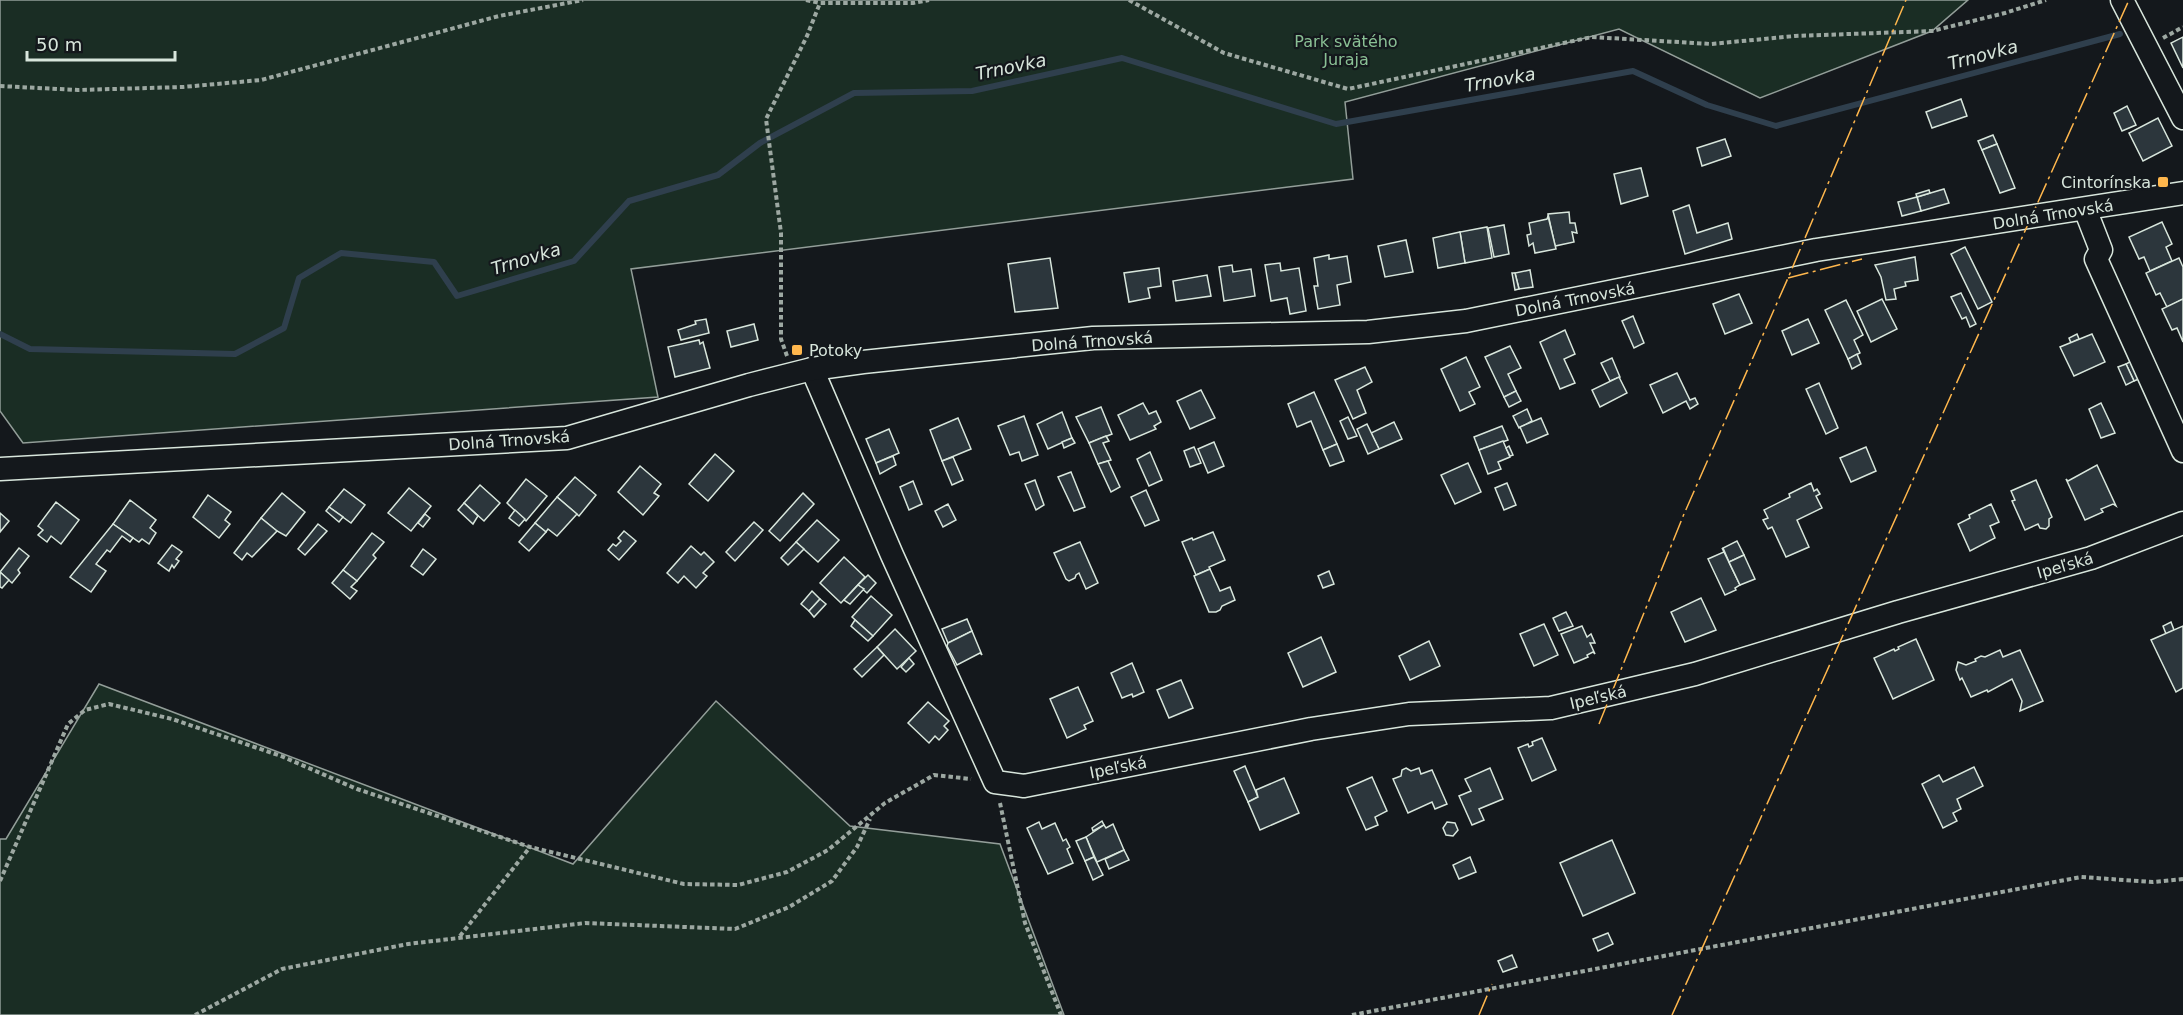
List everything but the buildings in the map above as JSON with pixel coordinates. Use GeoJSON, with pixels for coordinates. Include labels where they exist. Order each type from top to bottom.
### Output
{"type":"FeatureCollection","features":[{"type":"Feature","properties":{"kind":"street"},"geometry":{"type":"LineString","coordinates":[[2122,0],[2183,118]]}},
{"type":"Feature","properties":{"kind":"street","name":"Dolná Trnovská"},"geometry":{"type":"LineString","coordinates":[[0,469],[567,438],[803,371],[862,362],[1093,338],[1368,332],[1466,321],[1816,250],[2183,193]]}},
{"type":"Feature","properties":{"kind":"street"},"geometry":{"type":"LineString","coordinates":[[2085,209],[2101,250],[2096,259],[2183,451]]}},
{"type":"Feature","properties":{"kind":"street"},"geometry":{"type":"LineString","coordinates":[[803,371],[892,555],[995,782]]}},
{"type":"Feature","properties":{"kind":"street","name":"Ipeľská"},"geometry":{"type":"LineString","coordinates":[[995,782],[1024,786],[1311,729],[1409,714],[1551,708],[1695,674],[1898,612],[2091,558],[2183,523]]}},
{"type":"Feature","properties":{"kind":"path"},"geometry":{"type":"LineString","coordinates":[[0,86],[78,90],[183,87],[261,80],[499,16],[583,0]]}},
{"type":"Feature","properties":{"kind":"path"},"geometry":{"type":"LineString","coordinates":[[806,0],[820,3],[913,3],[929,0]]}},
{"type":"Feature","properties":{"kind":"path"},"geometry":{"type":"LineString","coordinates":[[1129,0],[1224,53],[1348,89],[1592,37],[1711,44],[1796,36],[1932,31],[2046,0]]}},
{"type":"Feature","properties":{"kind":"path"},"geometry":{"type":"LineString","coordinates":[[803,371],[781,339],[781,233],[774,165],[766,119],[802,47],[820,3]]}},
{"type":"Feature","properties":{"kind":"path"},"geometry":{"type":"LineString","coordinates":[[0,881],[68,724],[85,710],[109,704],[172,719],[281,756],[357,789],[530,848],[684,884],[738,885],[787,872],[828,850],[885,803],[934,775],[995,782],[1025,923],[1061,1015]]}},
{"type":"Feature","properties":{"kind":"path"},"geometry":{"type":"LineString","coordinates":[[195,1015],[282,969],[408,944],[585,923],[735,929],[789,908],[832,881],[857,847],[870,817]]}},
{"type":"Feature","properties":{"kind":"path"},"geometry":{"type":"LineString","coordinates":[[459,938],[530,848]]}},
{"type":"Feature","properties":{"kind":"path"},"geometry":{"type":"LineString","coordinates":[[1352,1015],[2081,877],[2153,882],[2183,879]]}},
{"type":"Feature","properties":{"kind":"green space","name":"Park svätého Juraja"},"geometry":{"type":"Polygon","coordinates":[[[0,0],[1968,0],[1932,31],[1760,98],[1619,29],[1345,102],[1353,179],[631,269],[658,397],[23,443],[0,411],[0,0]]]}},
{"type":"Feature","properties":{"kind":"green space"},"geometry":{"type":"Polygon","coordinates":[[[99,684],[573,864],[716,701],[850,826],[1000,844],[1064,1015],[0,1015],[0,839],[6,839],[99,684]]]}},
{"type":"Feature","properties":{"kind":"waterway","name":"Trnovka"},"geometry":{"type":"LineString","coordinates":[[0,334],[30,349],[235,354],[284,328],[299,278],[341,253],[434,262],[457,296],[574,261],[629,201],[718,175],[760,143],[854,93],[972,91],[1122,58],[1336,124],[1633,71],[1707,105],[1776,126],[2120,34]]}},
{"type":"Feature","properties":{"kind":"power"},"geometry":{"type":"LineString","coordinates":[[1599,724],[1684,514],[1788,278],[1906,0]]}},
{"type":"Feature","properties":{"kind":"power"},"geometry":{"type":"LineString","coordinates":[[1672,1015],[2129,0]]}},
{"type":"Feature","properties":{"kind":"power"},"geometry":{"type":"LineString","coordinates":[[1788,278],[1862,259]]}},
{"type":"Feature","properties":{"kind":"power"},"geometry":{"type":"LineString","coordinates":[[1479,1015],[1492,984]]}},
{"type":"Feature","properties":{"kind":"place","name":"Cintorínska"},"geometry":{"type":"Point","coordinates":[2163,182]}},
{"type":"Feature","properties":{"kind":"place","name":"Potoky"},"geometry":{"type":"Point","coordinates":[797,350]}}]}
